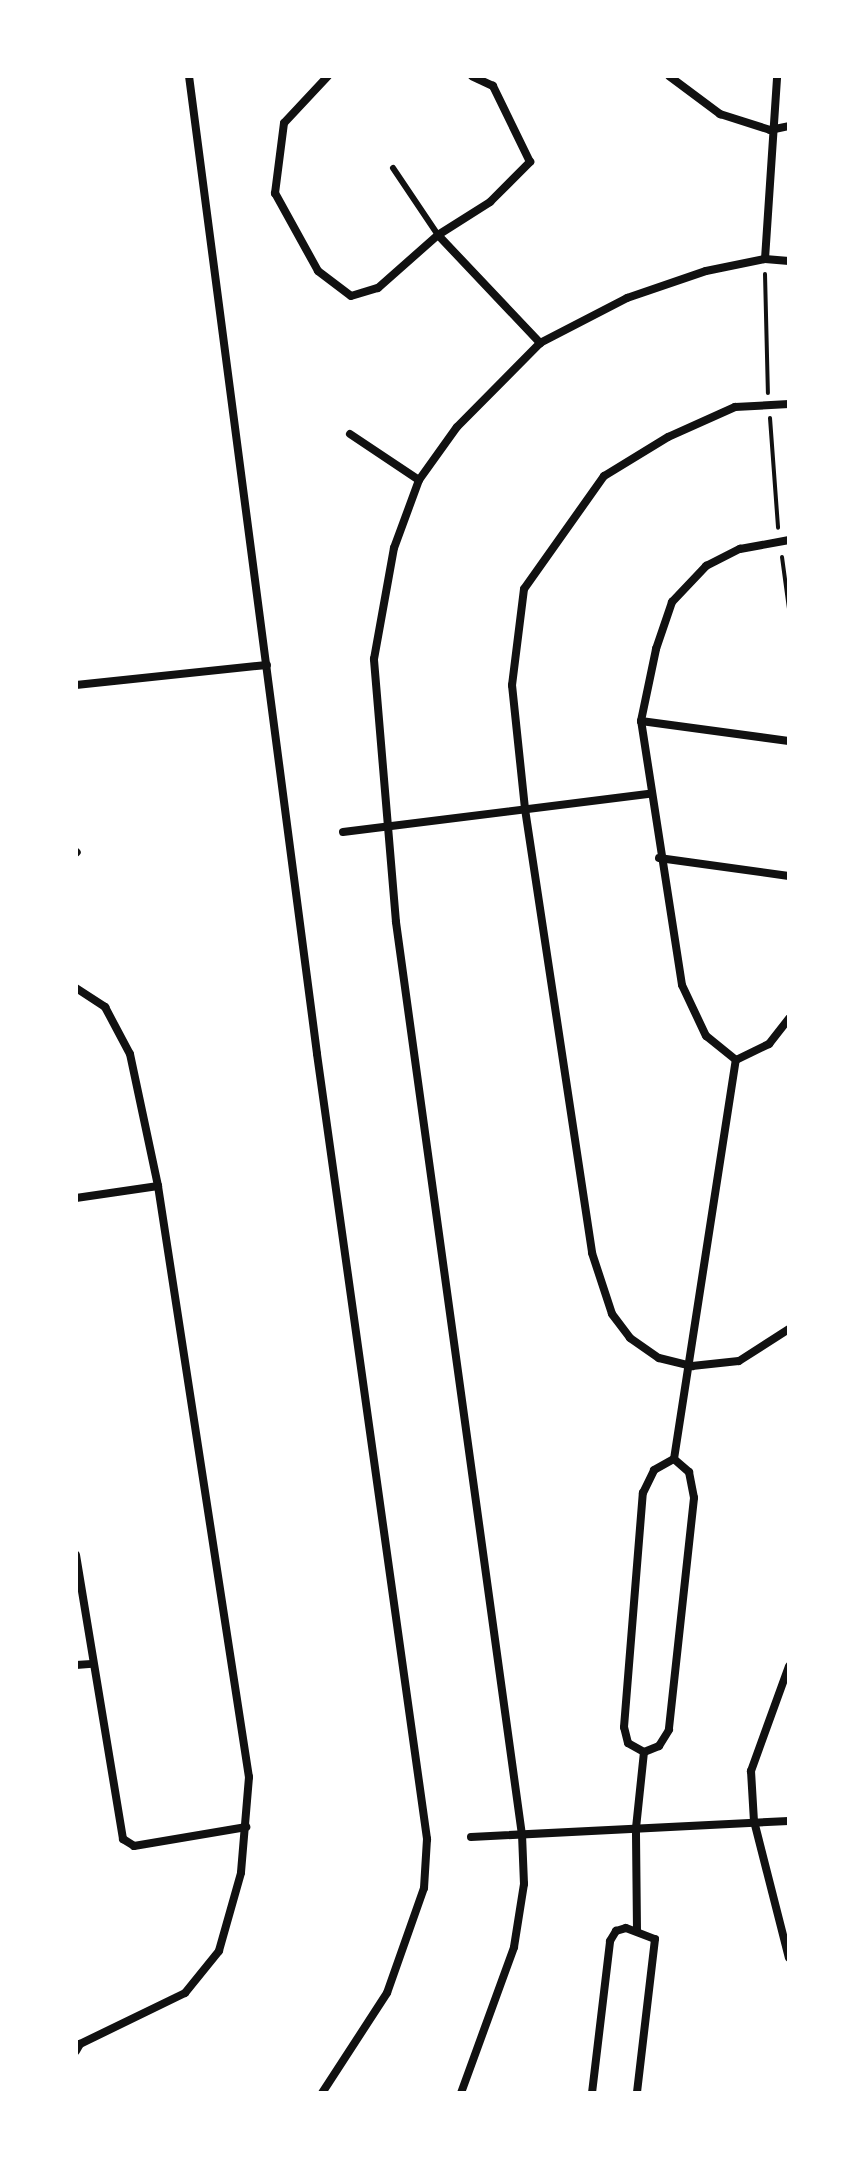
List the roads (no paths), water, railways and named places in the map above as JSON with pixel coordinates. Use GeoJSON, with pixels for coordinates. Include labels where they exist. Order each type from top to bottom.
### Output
{"type":"FeatureCollection","features":[{"type":"Feature","properties":{"kind":"street"},"geometry":{"type":"LineString","coordinates":[[189,76],[427,1839],[424,1888],[387,1993],[322,2093]]}},
{"type":"Feature","properties":{"kind":"street"},"geometry":{"type":"LineString","coordinates":[[328,76],[284,123],[275,193],[318,271],[351,296],[378,288],[438,235],[490,202],[530,162],[493,86],[472,76]]}},
{"type":"Feature","properties":{"kind":"street"},"geometry":{"type":"LineString","coordinates":[[669,76],[720,114],[770,130],[789,126]]}},
{"type":"Feature","properties":{"kind":"street"},"geometry":{"type":"LineString","coordinates":[[765,259],[770,130],[777,76]]}},
{"type":"Feature","properties":{"kind":"street"},"geometry":{"type":"LineString","coordinates":[[438,235],[540,343]]}},
{"type":"Feature","properties":{"kind":"street"},"geometry":{"type":"LineString","coordinates":[[461,2093],[514,1947],[524,1884],[522,1835],[387,827],[374,659],[394,548],[419,480],[457,427],[540,343],[627,298],[706,271],[765,259],[789,261]]}},
{"type":"Feature","properties":{"kind":"street"},"geometry":{"type":"LineString","coordinates":[[789,404],[735,407],[668,437],[604,476],[524,589],[512,685],[525,809],[602,1290],[630,1338],[659,1358],[692,1366],[739,1361],[789,1329]]}},
{"type":"Feature","properties":{"kind":"street"},"geometry":{"type":"LineString","coordinates":[[350,434],[419,480]]}},
{"type":"Feature","properties":{"kind":"street"},"geometry":{"type":"LineString","coordinates":[[736,1060],[713,1043],[691,1012],[648,794],[641,721],[656,649],[672,602],[706,566],[784,540]]}},
{"type":"Feature","properties":{"kind":"street"},"geometry":{"type":"LineString","coordinates":[[76,685],[267,665]]}},
{"type":"Feature","properties":{"kind":"street"},"geometry":{"type":"LineString","coordinates":[[641,721],[788,741],[789,728]]}},
{"type":"Feature","properties":{"kind":"street"},"geometry":{"type":"LineString","coordinates":[[343,832],[648,794]]}},
{"type":"Feature","properties":{"kind":"street"},"geometry":{"type":"LineString","coordinates":[[659,858],[789,876]]}},
{"type":"Feature","properties":{"kind":"street"},"geometry":{"type":"LineString","coordinates":[[76,988],[105,1007],[130,1054],[158,1186],[249,1777],[241,1873],[219,1951],[185,1993],[77,2044]]}},
{"type":"Feature","properties":{"kind":"street"},"geometry":{"type":"LineString","coordinates":[[736,1060],[769,1044],[789,1018]]}},
{"type":"Feature","properties":{"kind":"street"},"geometry":{"type":"LineString","coordinates":[[644,1752],[659,1746],[669,1730],[694,1485],[674,1459],[692,1366],[736,1060]]}},
{"type":"Feature","properties":{"kind":"street"},"geometry":{"type":"LineString","coordinates":[[76,1198],[158,1186]]}},
{"type":"Feature","properties":{"kind":"street"},"geometry":{"type":"LineString","coordinates":[[644,1752],[628,1743],[624,1727],[643,1493],[654,1470],[674,1459]]}},
{"type":"Feature","properties":{"kind":"street"},"geometry":{"type":"LineString","coordinates":[[76,1555],[123,1839],[134,1846],[246,1827]]}},
{"type":"Feature","properties":{"kind":"street"},"geometry":{"type":"LineString","coordinates":[[76,1665],[92,1664]]}},
{"type":"Feature","properties":{"kind":"street"},"geometry":{"type":"LineString","coordinates":[[789,1666],[751,1771],[754,1821],[789,1958]]}},
{"type":"Feature","properties":{"kind":"street"},"geometry":{"type":"LineString","coordinates":[[637,1930],[636,1828],[644,1752]]}},
{"type":"Feature","properties":{"kind":"street"},"geometry":{"type":"LineString","coordinates":[[471,1837],[789,1821]]}},
{"type":"Feature","properties":{"kind":"street"},"geometry":{"type":"LineString","coordinates":[[592,2093],[610,1941],[620,1929],[653,1935],[655,1942],[637,2093]]}},
{"type":"Feature","properties":{"kind":"lane"},"geometry":{"type":"LineString","coordinates":[[393,168],[438,235]]}}]}
